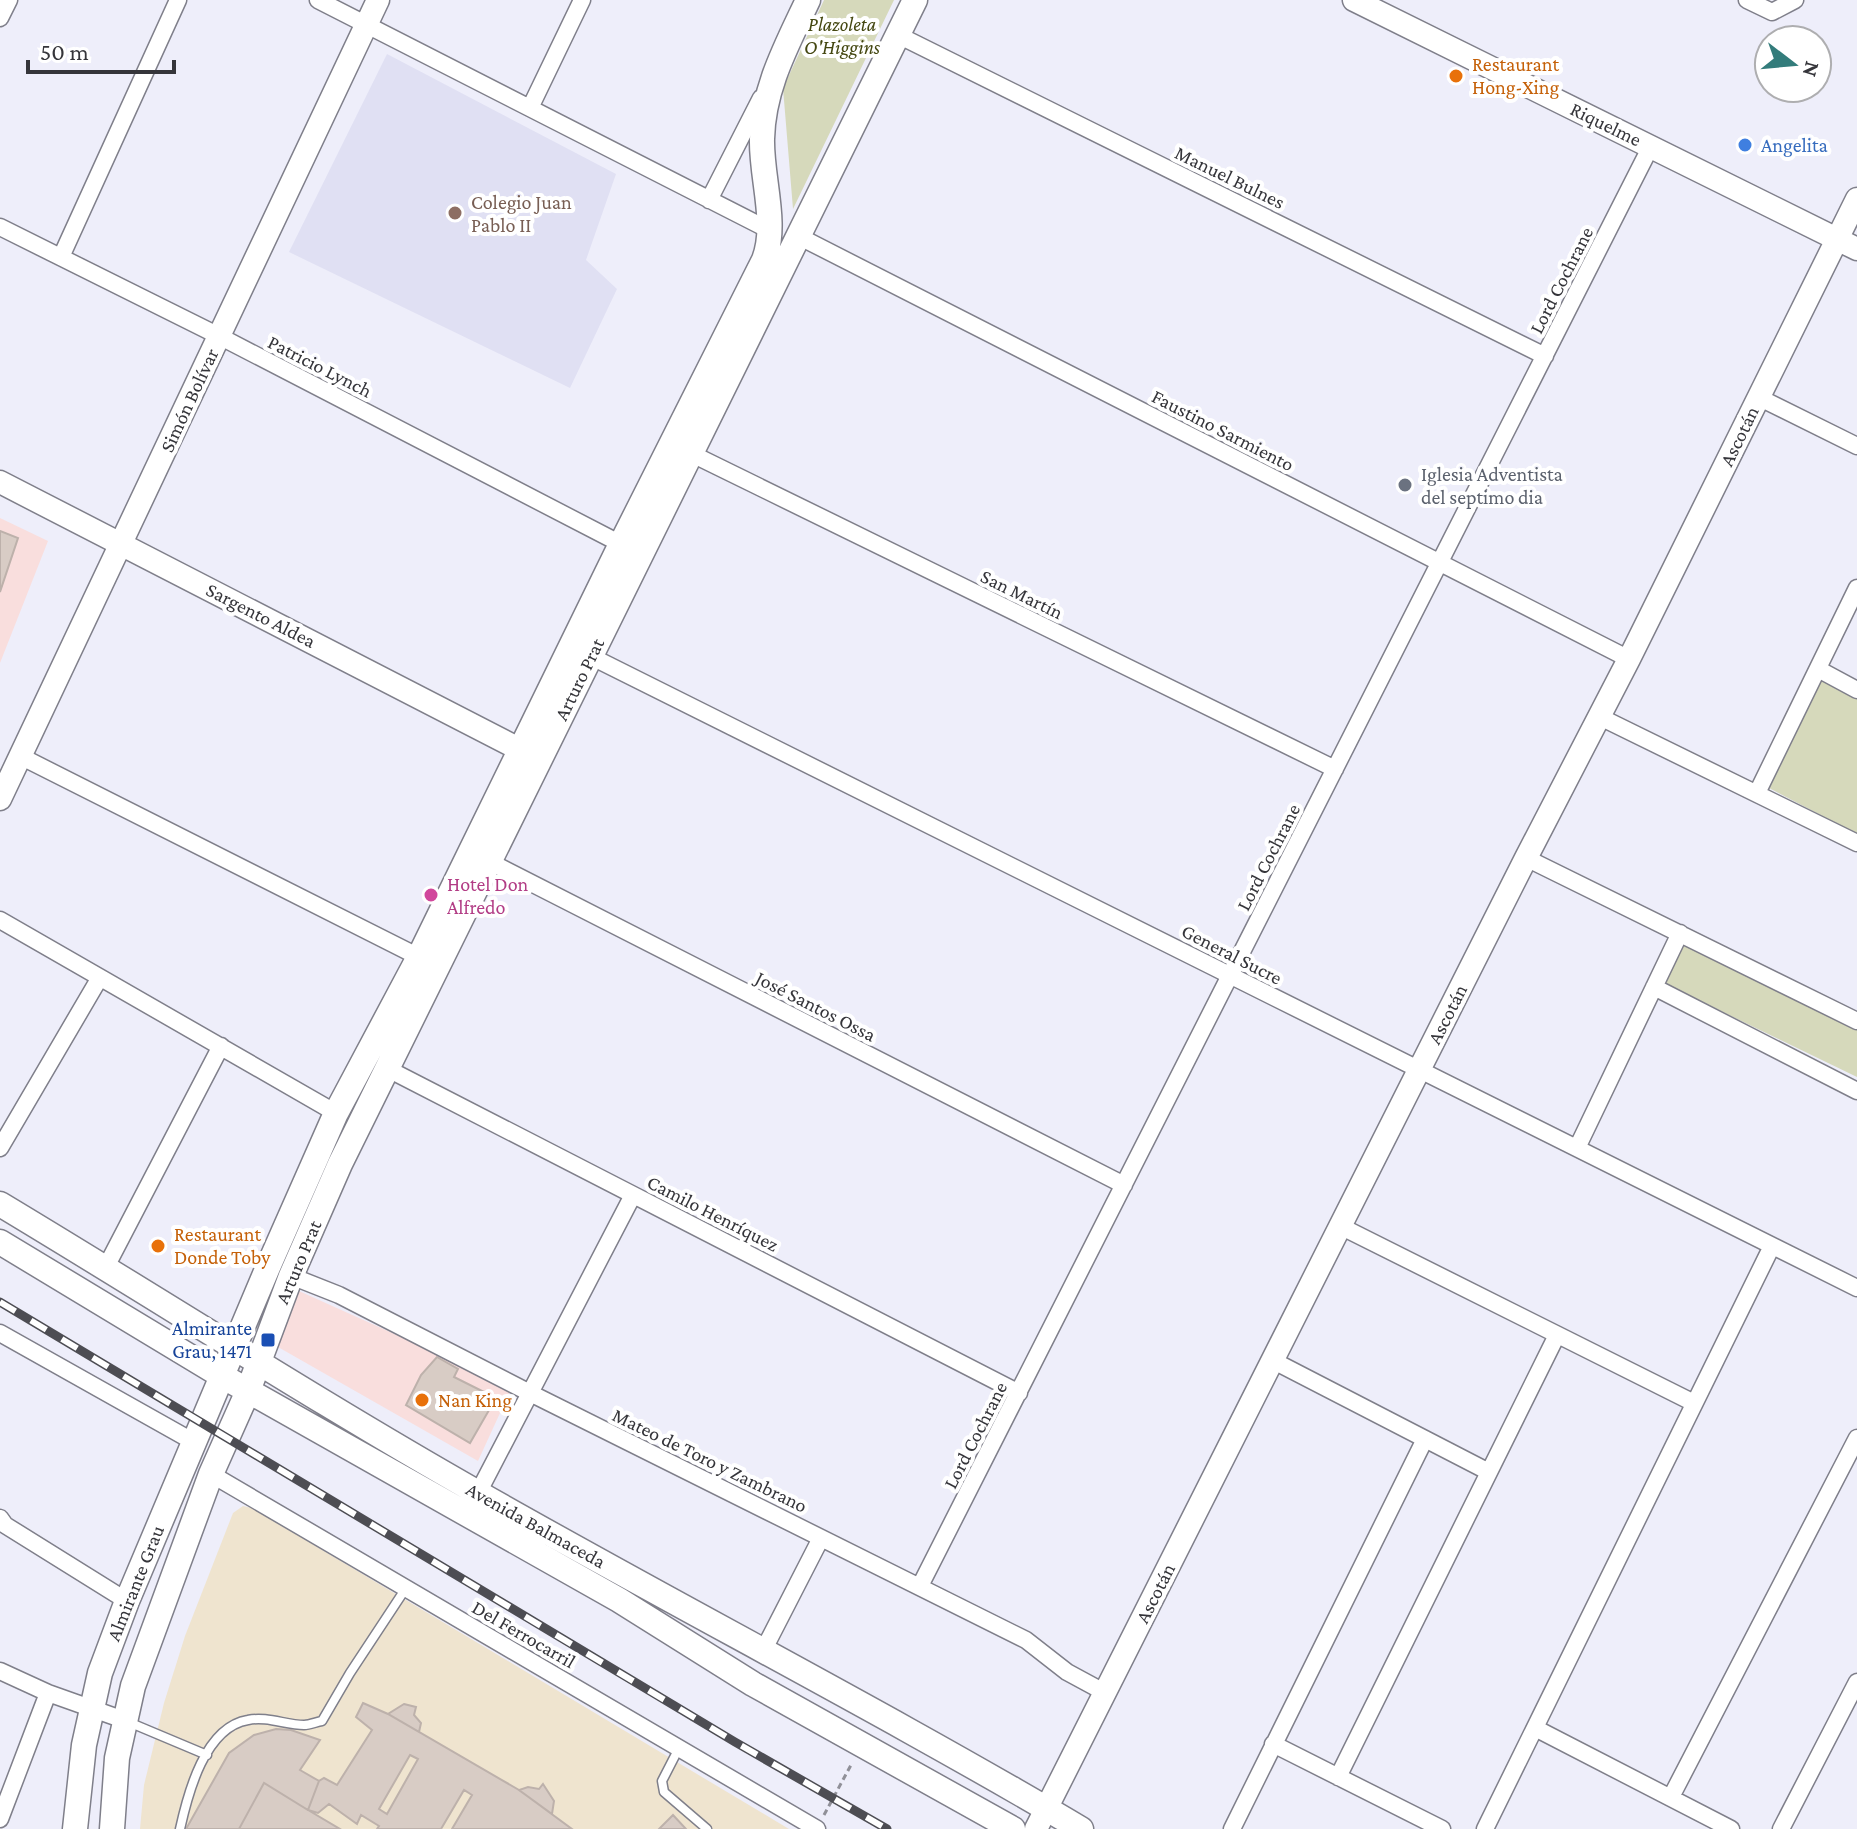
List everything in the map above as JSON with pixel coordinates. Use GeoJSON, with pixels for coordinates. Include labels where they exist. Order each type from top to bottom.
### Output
{"type":"FeatureCollection","features":[{"type":"Feature","properties":{"kind":"main road","name":"Arturo Prat"},"geometry":{"type":"LineString","coordinates":[[234,1348],[336,1113],[419,957],[764,260],[769,230],[762,138],[764,111],[774,72],[808,0]]}},
{"type":"Feature","properties":{"kind":"main road","name":"Arturo Prat"},"geometry":{"type":"LineString","coordinates":[[257,1364],[340,1164],[915,0]]}},
{"type":"Feature","properties":{"kind":"main road","name":"Avenida Balmaceda"},"geometry":{"type":"LineString","coordinates":[[0,1204],[106,1267],[257,1364],[478,1493],[763,1651],[1042,1819],[1081,1829]]}},
{"type":"Feature","properties":{"kind":"main road","name":"Avenida Balmaceda"},"geometry":{"type":"LineString","coordinates":[[0,1242],[222,1376],[608,1593],[720,1665],[1013,1829]]}},
{"type":"Feature","properties":{"kind":"main road","name":"Almirante Grau"},"geometry":{"type":"LineString","coordinates":[[75,1829],[84,1745],[100,1673],[127,1601],[234,1348]]}},
{"type":"Feature","properties":{"kind":"main road","name":"Almirante Grau"},"geometry":{"type":"LineString","coordinates":[[112,1829],[117,1758],[133,1686],[211,1474],[257,1364]]}},
{"type":"Feature","properties":{"kind":"street"},"geometry":{"type":"LineString","coordinates":[[0,18],[9,0]]}},
{"type":"Feature","properties":{"kind":"street"},"geometry":{"type":"LineString","coordinates":[[61,257],[178,0]]}},
{"type":"Feature","properties":{"kind":"street"},"geometry":{"type":"LineString","coordinates":[[318,0],[769,230]]}},
{"type":"Feature","properties":{"kind":"street","name":"Simón Bolívar"},"geometry":{"type":"LineString","coordinates":[[0,799],[378,0]]}},
{"type":"Feature","properties":{"kind":"street"},"geometry":{"type":"LineString","coordinates":[[530,108],[582,0]]}},
{"type":"Feature","properties":{"kind":"street","name":"Riquelme"},"geometry":{"type":"LineString","coordinates":[[1354,0],[1857,249]]}},
{"type":"Feature","properties":{"kind":"street"},"geometry":{"type":"LineString","coordinates":[[1747,0],[1772,12],[1795,1]]}},
{"type":"Feature","properties":{"kind":"street","name":"Manuel Bulnes"},"geometry":{"type":"LineString","coordinates":[[898,35],[1545,356]]}},
{"type":"Feature","properties":{"kind":"street","name":"Arturo Prat"},"geometry":{"type":"LineString","coordinates":[[709,200],[774,72]]}},
{"type":"Feature","properties":{"kind":"street","name":"Lord Cochrane"},"geometry":{"type":"LineString","coordinates":[[920,1586],[1651,146]]}},
{"type":"Feature","properties":{"kind":"street","name":"Ascotán"},"geometry":{"type":"LineString","coordinates":[[1042,1819],[1629,659],[1857,199]]}},
{"type":"Feature","properties":{"kind":"street","name":"Patricio Lynch"},"geometry":{"type":"LineString","coordinates":[[0,227],[219,336],[621,544]]}},
{"type":"Feature","properties":{"kind":"street","name":"Faustino Sarmiento"},"geometry":{"type":"LineString","coordinates":[[798,236],[1629,659]]}},
{"type":"Feature","properties":{"kind":"street"},"geometry":{"type":"LineString","coordinates":[[1758,397],[1857,446]]}},
{"type":"Feature","properties":{"kind":"street","name":"San Martín"},"geometry":{"type":"LineString","coordinates":[[692,454],[1335,769]]}},
{"type":"Feature","properties":{"kind":"street","name":"Sargento Aldea"},"geometry":{"type":"LineString","coordinates":[[0,482],[521,750]]}},
{"type":"Feature","properties":{"kind":"street"},"geometry":{"type":"LineString","coordinates":[[1757,793],[1857,588]]}},
{"type":"Feature","properties":{"kind":"street","name":"General Sucre"},"geometry":{"type":"LineString","coordinates":[[590,656],[1857,1288]]}},
{"type":"Feature","properties":{"kind":"street"},"geometry":{"type":"LineString","coordinates":[[1818,669],[1857,690]]}},
{"type":"Feature","properties":{"kind":"street"},"geometry":{"type":"LineString","coordinates":[[1598,716],[1857,843]]}},
{"type":"Feature","properties":{"kind":"street"},"geometry":{"type":"LineString","coordinates":[[20,756],[419,957]]}},
{"type":"Feature","properties":{"kind":"street"},"geometry":{"type":"LineString","coordinates":[[1526,858],[1857,1021]]}},
{"type":"Feature","properties":{"kind":"street","name":"José Santos Ossa"},"geometry":{"type":"LineString","coordinates":[[490,862],[1124,1185]]}},
{"type":"Feature","properties":{"kind":"street"},"geometry":{"type":"LineString","coordinates":[[0,920],[336,1113]]}},
{"type":"Feature","properties":{"kind":"street"},"geometry":{"type":"LineString","coordinates":[[1577,1148],[1680,933]]}},
{"type":"Feature","properties":{"kind":"street"},"geometry":{"type":"LineString","coordinates":[[0,1148],[99,979]]}},
{"type":"Feature","properties":{"kind":"street"},"geometry":{"type":"LineString","coordinates":[[1654,987],[1857,1091]]}},
{"type":"Feature","properties":{"kind":"street"},"geometry":{"type":"LineString","coordinates":[[106,1267],[221,1046]]}},
{"type":"Feature","properties":{"kind":"street","name":"Camilo Henríquez"},"geometry":{"type":"LineString","coordinates":[[388,1069],[1019,1393]]}},
{"type":"Feature","properties":{"kind":"street"},"geometry":{"type":"LineString","coordinates":[[478,1493],[633,1195]]}},
{"type":"Feature","properties":{"kind":"street"},"geometry":{"type":"LineString","coordinates":[[1340,1226],[1694,1403]]}},
{"type":"Feature","properties":{"kind":"street"},"geometry":{"type":"LineString","coordinates":[[1485,1829],[1772,1246]]}},
{"type":"Feature","properties":{"kind":"street","name":"Mateo de Toro y Zambrano"},"geometry":{"type":"LineString","coordinates":[[291,1276],[339,1295],[1026,1640],[1067,1672],[1104,1692]]}},
{"type":"Feature","properties":{"kind":"street"},"geometry":{"type":"LineString","coordinates":[[0,1333],[194,1442]]}},
{"type":"Feature","properties":{"kind":"street"},"geometry":{"type":"LineString","coordinates":[[1338,1777],[1557,1335]]}},
{"type":"Feature","properties":{"kind":"street"},"geometry":{"type":"LineString","coordinates":[[1272,1360],[1489,1472]]}},
{"type":"Feature","properties":{"kind":"street"},"geometry":{"type":"LineString","coordinates":[[1671,1797],[1850,1470],[1857,1438]]}},
{"type":"Feature","properties":{"kind":"street"},"geometry":{"type":"LineString","coordinates":[[1232,1829],[1425,1439]]}},
{"type":"Feature","properties":{"kind":"street","name":"Del Ferrocarril"},"geometry":{"type":"LineString","coordinates":[[211,1474],[816,1829]]}},
{"type":"Feature","properties":{"kind":"street"},"geometry":{"type":"LineString","coordinates":[[0,1518],[5,1525],[127,1601]]}},
{"type":"Feature","properties":{"kind":"street"},"geometry":{"type":"LineString","coordinates":[[763,1651],[821,1538]]}},
{"type":"Feature","properties":{"kind":"street"},"geometry":{"type":"LineString","coordinates":[[0,1671],[48,1693],[124,1720]]}},
{"type":"Feature","properties":{"kind":"street"},"geometry":{"type":"LineString","coordinates":[[1781,1829],[1857,1682]]}},
{"type":"Feature","properties":{"kind":"street"},"geometry":{"type":"LineString","coordinates":[[0,1819],[48,1693]]}},
{"type":"Feature","properties":{"kind":"street"},"geometry":{"type":"LineString","coordinates":[[1535,1728],[1731,1829]]}},
{"type":"Feature","properties":{"kind":"street"},"geometry":{"type":"LineString","coordinates":[[1273,1744],[1442,1829]]}},
{"type":"Feature","properties":{"kind":"lane"},"geometry":{"type":"LineString","coordinates":[[180,1829],[195,1770],[226,1729],[248,1720],[280,1720],[303,1725],[322,1721],[406,1588]]}},
{"type":"Feature","properties":{"kind":"lane"},"geometry":{"type":"LineString","coordinates":[[124,1720],[207,1755]]}},
{"type":"Feature","properties":{"kind":"lane"},"geometry":{"type":"LineString","coordinates":[[679,1748],[662,1781],[664,1792],[707,1829]]}},
{"type":"Feature","properties":{"kind":"path"},"geometry":{"type":"LineString","coordinates":[[816,1829],[863,1745]]}},
{"type":"Feature","properties":{"kind":"shaded area","name":"Colegio Juan Pablo II"},"geometry":{"type":"Polygon","coordinates":[[[387,54],[616,174],[586,260],[617,289],[570,388],[289,252],[387,54]]]}},
{"type":"Feature","properties":{"kind":"shaded area"},"geometry":{"type":"Polygon","coordinates":[[[0,518],[48,541],[0,663],[0,518]]]}},
{"type":"Feature","properties":{"kind":"shaded area"},"geometry":{"type":"Polygon","coordinates":[[[299,1291],[512,1387],[478,1461],[278,1347],[299,1291]]]}},
{"type":"Feature","properties":{"kind":"shaded area"},"geometry":{"type":"Polygon","coordinates":[[[243,1506],[252,1508],[789,1829],[140,1829],[144,1785],[164,1703],[185,1636],[233,1513],[243,1506]]]}},
{"type":"Feature","properties":{"kind":"green space","name":"Plazoleta O'Higgins"},"geometry":{"type":"Polygon","coordinates":[[[824,0],[894,0],[793,209],[783,88],[824,0]]]}},
{"type":"Feature","properties":{"kind":"green space"},"geometry":{"type":"Polygon","coordinates":[[[1823,677],[1857,696],[1857,834],[1769,788],[1823,677]]]}},
{"type":"Feature","properties":{"kind":"green space"},"geometry":{"type":"Polygon","coordinates":[[[1685,943],[1857,1030],[1857,1077],[1665,984],[1685,943]]]}},
{"type":"Feature","properties":{"kind":"building"},"geometry":{"type":"Polygon","coordinates":[[[0,531],[18,538],[0,592],[0,531]]]}},
{"type":"Feature","properties":{"kind":"building"},"geometry":{"type":"Polygon","coordinates":[[[437,1357],[458,1369],[454,1377],[496,1398],[470,1443],[406,1405],[421,1375],[437,1357]]]}},
{"type":"Feature","properties":{"kind":"building"},"geometry":{"type":"Polygon","coordinates":[[[363,1703],[388,1714],[519,1790],[572,1829],[452,1829],[472,1795],[464,1790],[441,1829],[377,1829],[379,1826],[361,1815],[357,1824],[329,1804],[318,1813],[308,1810],[319,1781],[324,1778],[337,1785],[372,1730],[356,1717],[363,1703]],[[410,1755],[379,1809],[387,1814],[418,1759],[410,1755]]]}},
{"type":"Feature","properties":{"kind":"building"},"geometry":{"type":"Polygon","coordinates":[[[404,1704],[416,1707],[414,1715],[421,1723],[419,1732],[388,1714],[404,1704]]]}},
{"type":"Feature","properties":{"kind":"building"},"geometry":{"type":"Polygon","coordinates":[[[276,1729],[291,1730],[320,1740],[300,1770],[319,1781],[308,1810],[264,1783],[239,1829],[186,1829],[229,1753],[254,1735],[276,1729]]]}},
{"type":"Feature","properties":{"kind":"building"},"geometry":{"type":"Polygon","coordinates":[[[264,1783],[308,1810],[340,1829],[239,1829],[264,1783]]]}},
{"type":"Feature","properties":{"kind":"building"},"geometry":{"type":"Polygon","coordinates":[[[543,1784],[554,1801],[552,1814],[519,1790],[528,1787],[539,1789],[543,1784]]]}},
{"type":"Feature","properties":{"kind":"building"},"geometry":{"type":"Polygon","coordinates":[[[673,1815],[686,1829],[659,1829],[673,1815]]]}},
{"type":"Feature","properties":{"kind":"railway"},"geometry":{"type":"LineString","coordinates":[[0,1302],[735,1742],[887,1829]]}},
{"type":"Feature","properties":{"kind":"place","name":"Restaurant Hong-Xing"},"geometry":{"type":"Point","coordinates":[1456,76]}},
{"type":"Feature","properties":{"kind":"place","name":"Angelita"},"geometry":{"type":"Point","coordinates":[1745,145]}},
{"type":"Feature","properties":{"kind":"place","name":"Colegio Juan Pablo II"},"geometry":{"type":"Point","coordinates":[455,213]}},
{"type":"Feature","properties":{"kind":"place","name":"Iglesia Adventista del septimo dia"},"geometry":{"type":"Point","coordinates":[1405,485]}},
{"type":"Feature","properties":{"kind":"place","name":"Hotel Don Alfredo"},"geometry":{"type":"Point","coordinates":[431,895]}},
{"type":"Feature","properties":{"kind":"place","name":"Restaurant Donde Toby"},"geometry":{"type":"Point","coordinates":[158,1246]}},
{"type":"Feature","properties":{"kind":"place","name":"Almirante Grau, 1471"},"geometry":{"type":"Point","coordinates":[268,1340]}},
{"type":"Feature","properties":{"kind":"place","name":"Nan King"},"geometry":{"type":"Point","coordinates":[422,1400]}}]}
